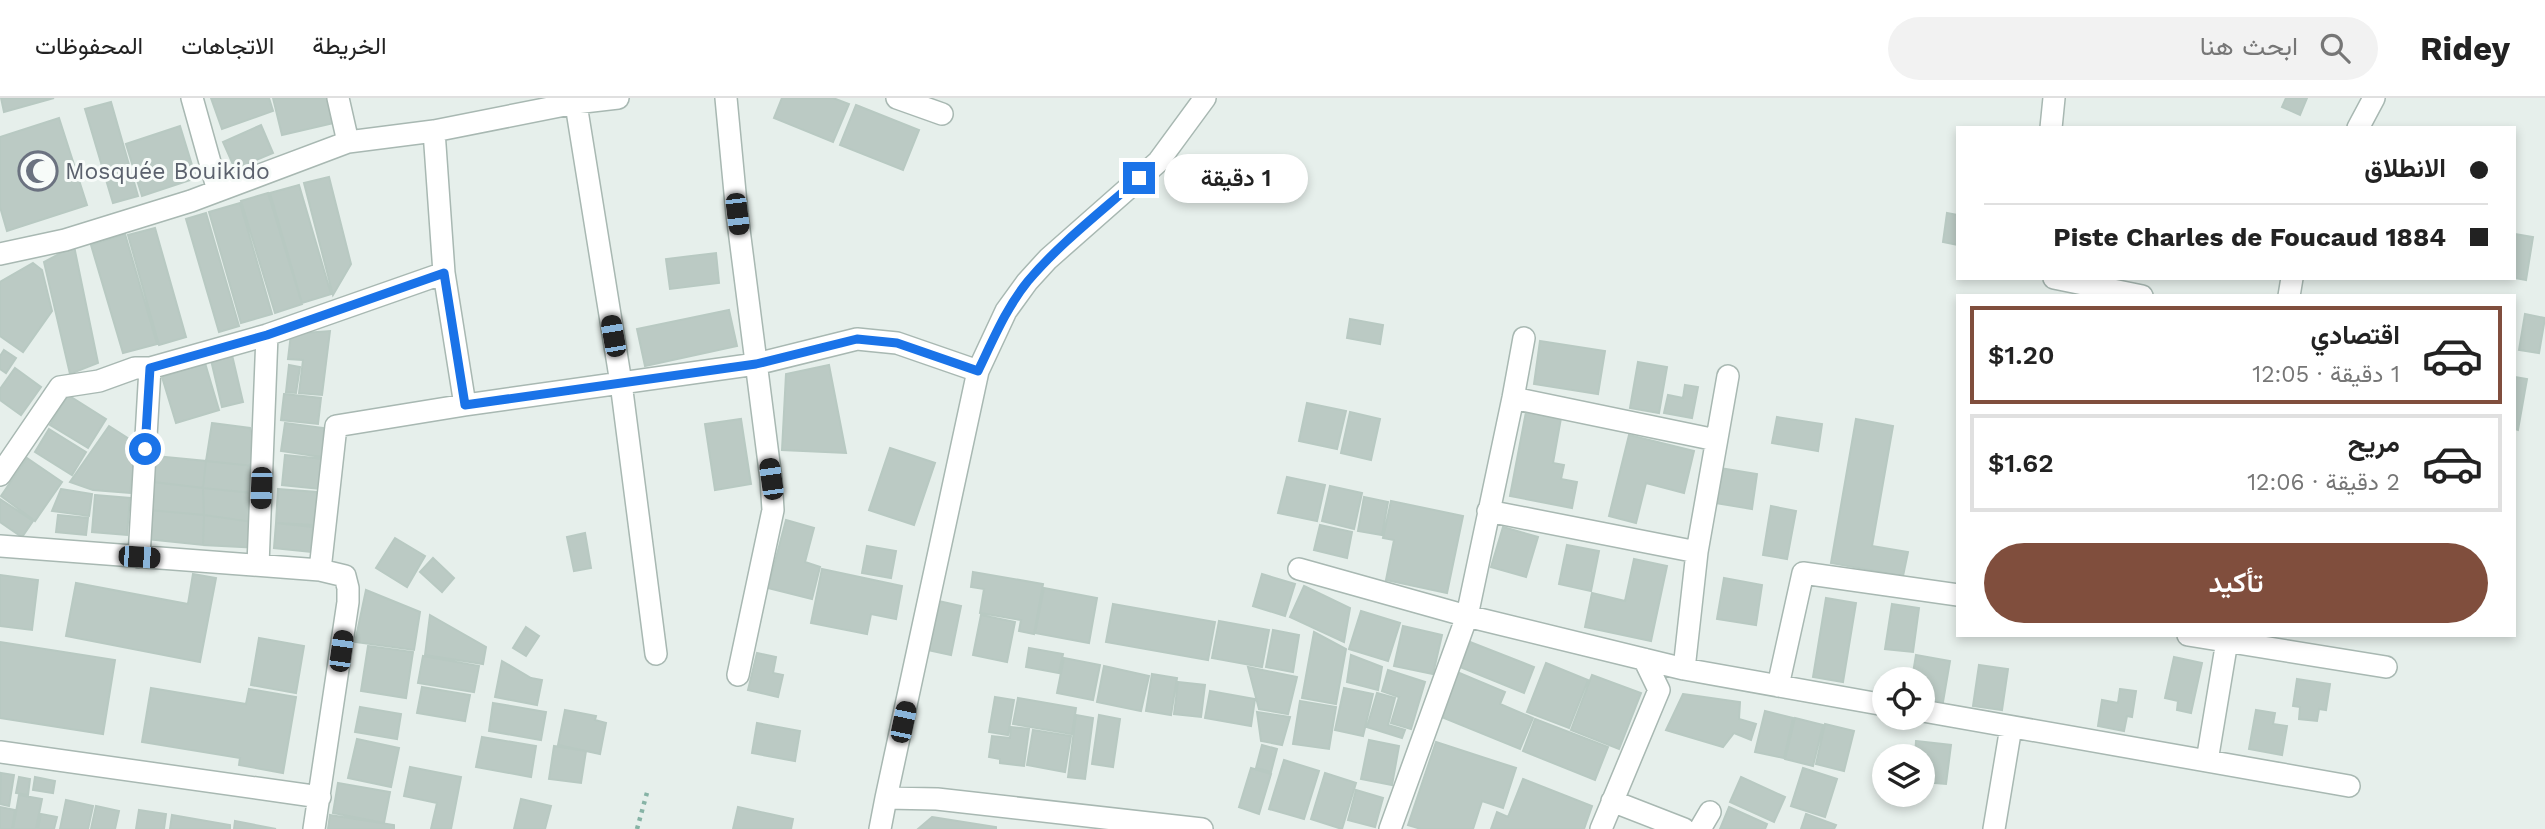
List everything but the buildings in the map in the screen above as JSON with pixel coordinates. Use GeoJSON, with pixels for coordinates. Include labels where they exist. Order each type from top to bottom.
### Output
{"type":"FeatureCollection","features":[{"type":"Feature","properties":{"kind":"street"},"geometry":{"type":"LineString","coordinates":[[192,98],[218,191]]}},
{"type":"Feature","properties":{"kind":"street"},"geometry":{"type":"LineString","coordinates":[[338,98],[348,142]]}},
{"type":"Feature","properties":{"kind":"street"},"geometry":{"type":"LineString","coordinates":[[0,254],[65,240],[218,191],[348,142],[434,131],[575,101],[618,98]]}},
{"type":"Feature","properties":{"kind":"street"},"geometry":{"type":"LineString","coordinates":[[726,98],[737,214],[773,510],[738,676]]}},
{"type":"Feature","properties":{"kind":"street"},"geometry":{"type":"LineString","coordinates":[[897,98],[942,114]]}},
{"type":"Feature","properties":{"kind":"street"},"geometry":{"type":"LineString","coordinates":[[880,829],[978,371],[1006,311],[1027,282],[1157,162],[1205,98]]}},
{"type":"Feature","properties":{"kind":"street"},"geometry":{"type":"LineString","coordinates":[[2051,126],[2054,98]]}},
{"type":"Feature","properties":{"kind":"street"},"geometry":{"type":"LineString","coordinates":[[2359,126],[2374,98]]}},
{"type":"Feature","properties":{"kind":"street"},"geometry":{"type":"LineString","coordinates":[[575,101],[621,383],[656,654]]}},
{"type":"Feature","properties":{"kind":"street"},"geometry":{"type":"LineString","coordinates":[[434,131],[444,273],[465,405]]}},
{"type":"Feature","properties":{"kind":"street"},"geometry":{"type":"LineString","coordinates":[[0,475],[60,387],[99,381],[135,368],[150,368],[267,335],[444,273]]}},
{"type":"Feature","properties":{"kind":"street"},"geometry":{"type":"LineString","coordinates":[[2064,280],[2132,294]]}},
{"type":"Feature","properties":{"kind":"street"},"geometry":{"type":"LineString","coordinates":[[258,565],[267,335]]}},
{"type":"Feature","properties":{"kind":"street"},"geometry":{"type":"LineString","coordinates":[[1390,829],[1467,616],[1524,338]]}},
{"type":"Feature","properties":{"kind":"street"},"geometry":{"type":"LineString","coordinates":[[320,570],[336,426],[756,364],[857,339],[897,343],[978,371]]}},
{"type":"Feature","properties":{"kind":"street"},"geometry":{"type":"LineString","coordinates":[[139,557],[150,368]]}},
{"type":"Feature","properties":{"kind":"street"},"geometry":{"type":"LineString","coordinates":[[1684,669],[1698,552],[1728,376]]}},
{"type":"Feature","properties":{"kind":"street"},"geometry":{"type":"LineString","coordinates":[[1513,398],[1716,440]]}},
{"type":"Feature","properties":{"kind":"street"},"geometry":{"type":"LineString","coordinates":[[1488,511],[1698,552]]}},
{"type":"Feature","properties":{"kind":"street"},"geometry":{"type":"LineString","coordinates":[[0,545],[320,570],[345,576],[348,602],[314,829]]}},
{"type":"Feature","properties":{"kind":"street"},"geometry":{"type":"LineString","coordinates":[[1299,569],[1467,616],[1684,669],[1872,703]]}},
{"type":"Feature","properties":{"kind":"street"},"geometry":{"type":"LineString","coordinates":[[1778,686],[1803,573],[1956,595]]}},
{"type":"Feature","properties":{"kind":"street"},"geometry":{"type":"LineString","coordinates":[[2208,637],[2386,667]]}},
{"type":"Feature","properties":{"kind":"street"},"geometry":{"type":"LineString","coordinates":[[2207,761],[2228,639]]}},
{"type":"Feature","properties":{"kind":"street"},"geometry":{"type":"LineString","coordinates":[[1601,829],[1659,690],[1644,659]]}},
{"type":"Feature","properties":{"kind":"street"},"geometry":{"type":"LineString","coordinates":[[1935,713],[2349,786]]}},
{"type":"Feature","properties":{"kind":"street"},"geometry":{"type":"LineString","coordinates":[[1994,829],[2011,727]]}},
{"type":"Feature","properties":{"kind":"street"},"geometry":{"type":"LineString","coordinates":[[0,752],[320,797]]}},
{"type":"Feature","properties":{"kind":"street"},"geometry":{"type":"LineString","coordinates":[[886,798],[937,799],[1153,826],[1202,829]]}},
{"type":"Feature","properties":{"kind":"street"},"geometry":{"type":"LineString","coordinates":[[1612,801],[1684,829]]}},
{"type":"Feature","properties":{"kind":"path"},"geometry":{"type":"LineString","coordinates":[[637,829],[648,789]]}},
{"type":"Feature","properties":{"kind":"place","name":"Mosquée Bouikido"},"geometry":{"type":"Point","coordinates":[38,171]}},
{"type":"Feature","properties":{"kind":"route"},"geometry":{"type":"LineString","coordinates":[[145,449],[150,368],[267,335],[411,282],[444,273],[465,405],[756,364],[857,339],[897,343],[978,371],[1006,311],[1027,282],[1139,178]]}}]}
